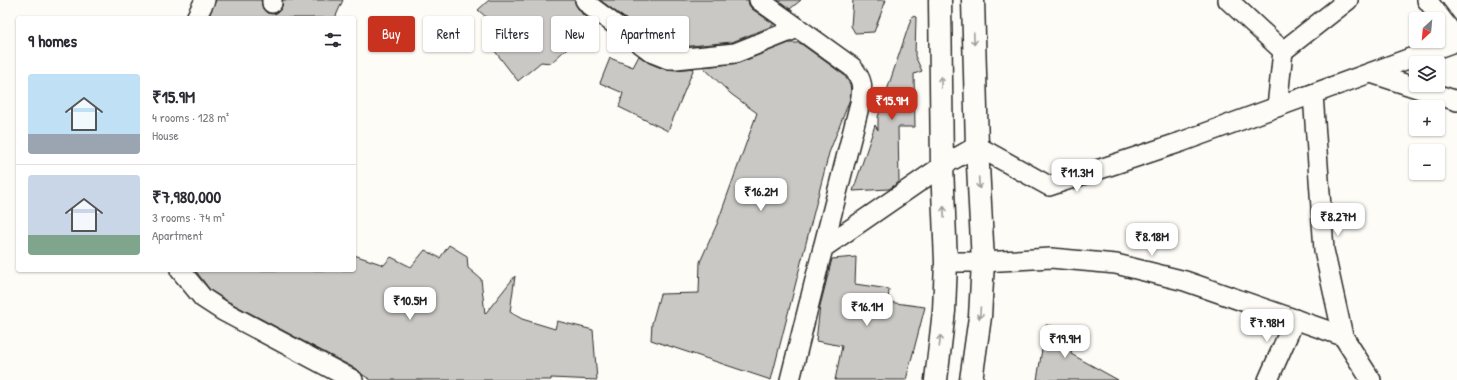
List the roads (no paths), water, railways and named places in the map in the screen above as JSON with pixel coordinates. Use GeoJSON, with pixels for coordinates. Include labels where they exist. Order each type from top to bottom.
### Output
{"type":"FeatureCollection","features":[{"type":"Feature","properties":{"kind":"highway"},"geometry":{"type":"LineString","coordinates":[[936,380],[944,311],[946,262],[942,166],[940,0]]}},
{"type":"Feature","properties":{"kind":"highway"},"geometry":{"type":"LineString","coordinates":[[971,380],[980,317],[983,262],[977,146],[973,0]]}},
{"type":"Feature","properties":{"kind":"street"},"geometry":{"type":"LineString","coordinates":[[197,16],[205,0]]}},
{"type":"Feature","properties":{"kind":"street"},"geometry":{"type":"LineString","coordinates":[[585,0],[590,6],[653,53],[668,59],[735,53],[798,28]]}},
{"type":"Feature","properties":{"kind":"street"},"geometry":{"type":"LineString","coordinates":[[759,0],[852,67],[860,75],[862,87],[860,103],[790,380]]}},
{"type":"Feature","properties":{"kind":"street"},"geometry":{"type":"LineString","coordinates":[[1228,0],[1283,51]]}},
{"type":"Feature","properties":{"kind":"street"},"geometry":{"type":"LineString","coordinates":[[1277,107],[1283,51],[1348,0]]}},
{"type":"Feature","properties":{"kind":"street"},"geometry":{"type":"LineString","coordinates":[[823,248],[942,166],[977,146],[1048,186],[1180,142],[1371,73],[1457,40],[1427,0]]}},
{"type":"Feature","properties":{"kind":"street"},"geometry":{"type":"LineString","coordinates":[[1371,73],[1457,101]]}},
{"type":"Feature","properties":{"kind":"street"},"geometry":{"type":"LineString","coordinates":[[1312,94],[1324,250],[1343,336],[1371,380]]}},
{"type":"Feature","properties":{"kind":"street"},"geometry":{"type":"LineString","coordinates":[[946,262],[983,262],[1051,258],[1116,264],[1185,281],[1343,336]]}},
{"type":"Feature","properties":{"kind":"street"},"geometry":{"type":"LineString","coordinates":[[182,272],[203,298],[218,308],[353,380]]}},
{"type":"Feature","properties":{"kind":"street"},"geometry":{"type":"LineString","coordinates":[[1268,380],[1295,319]]}}]}
